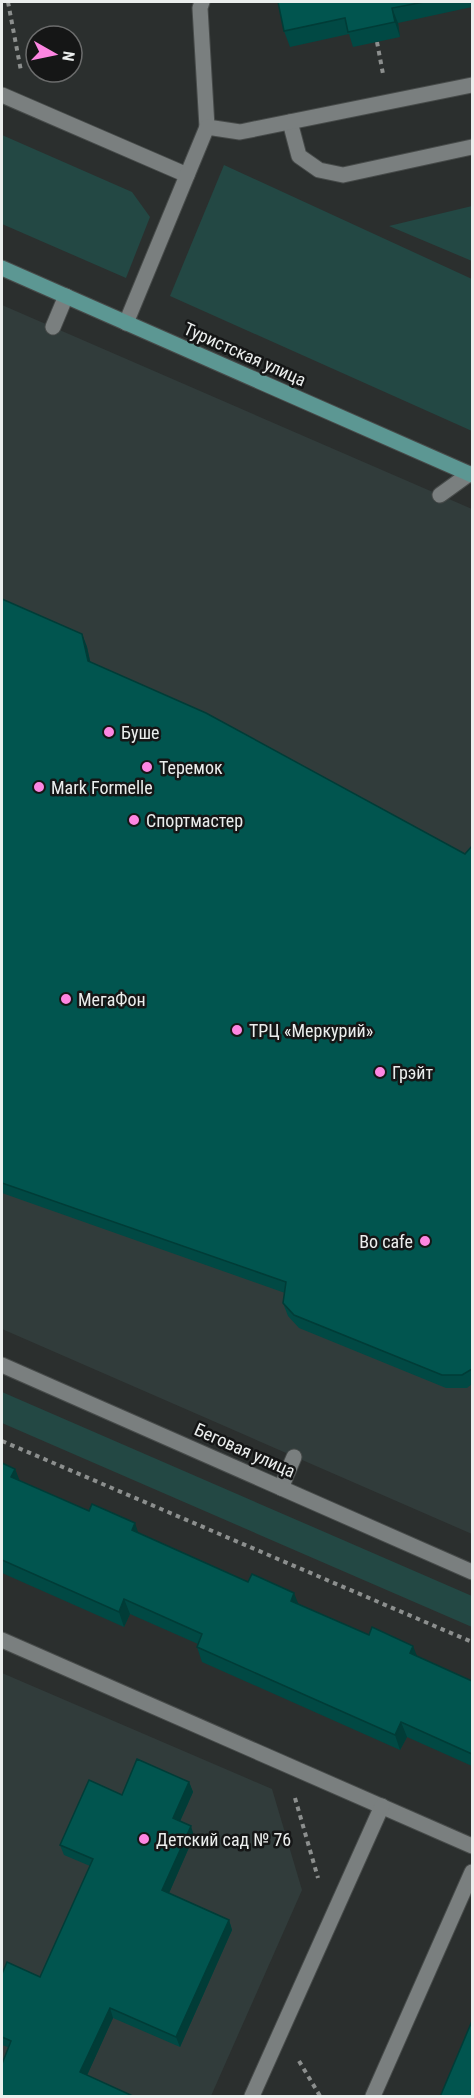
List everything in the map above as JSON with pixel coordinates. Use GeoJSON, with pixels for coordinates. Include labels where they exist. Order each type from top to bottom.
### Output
{"type":"FeatureCollection","features":[{"type":"Feature","properties":{"kind":"street"},"geometry":{"type":"LineString","coordinates":[[126,323],[207,127],[200,8],[202,2]]}},
{"type":"Feature","properties":{"kind":"street"},"geometry":{"type":"LineString","coordinates":[[207,127],[240,132],[472,85]]}},
{"type":"Feature","properties":{"kind":"street"},"geometry":{"type":"LineString","coordinates":[[2,95],[187,175]]}},
{"type":"Feature","properties":{"kind":"street"},"geometry":{"type":"LineString","coordinates":[[290,122],[299,156],[319,170],[343,175],[472,147]]}},
{"type":"Feature","properties":{"kind":"street","name":"Туристская улица"},"geometry":{"type":"LineString","coordinates":[[2,268],[471,475]]}},
{"type":"Feature","properties":{"kind":"street"},"geometry":{"type":"LineString","coordinates":[[53,327],[66,296]]}},
{"type":"Feature","properties":{"kind":"street"},"geometry":{"type":"LineString","coordinates":[[440,495],[471,475]]}},
{"type":"Feature","properties":{"kind":"street","name":"Беговая улица"},"geometry":{"type":"LineString","coordinates":[[2,1365],[472,1572]]}},
{"type":"Feature","properties":{"kind":"street"},"geometry":{"type":"LineString","coordinates":[[281,1488],[294,1457]]}},
{"type":"Feature","properties":{"kind":"street"},"geometry":{"type":"LineString","coordinates":[[2,1640],[472,1846]]}},
{"type":"Feature","properties":{"kind":"street"},"geometry":{"type":"LineString","coordinates":[[252,2097],[382,1806]]}},
{"type":"Feature","properties":{"kind":"street"},"geometry":{"type":"LineString","coordinates":[[373,2097],[472,1872]]}},
{"type":"Feature","properties":{"kind":"path"},"geometry":{"type":"LineString","coordinates":[[8,2],[21,71]]}},
{"type":"Feature","properties":{"kind":"path"},"geometry":{"type":"LineString","coordinates":[[377,42],[382,70]]}},
{"type":"Feature","properties":{"kind":"path"},"geometry":{"type":"LineString","coordinates":[[2,1441],[472,1642]]}},
{"type":"Feature","properties":{"kind":"path"},"geometry":{"type":"LineString","coordinates":[[284,1764],[331,1922]]}},
{"type":"Feature","properties":{"kind":"shaded area"},"geometry":{"type":"Polygon","coordinates":[[[2,135],[132,192],[150,217],[126,278],[2,224],[2,135]]]}},
{"type":"Feature","properties":{"kind":"shaded area"},"geometry":{"type":"Polygon","coordinates":[[[224,165],[472,279],[472,431],[170,296],[224,165]]]}},
{"type":"Feature","properties":{"kind":"shaded area"},"geometry":{"type":"Polygon","coordinates":[[[472,206],[472,261],[389,226],[472,206]]]}},
{"type":"Feature","properties":{"kind":"shaded area"},"geometry":{"type":"Polygon","coordinates":[[[2,305],[472,509],[472,1534],[2,1329],[2,305]]]}},
{"type":"Feature","properties":{"kind":"shaded area"},"geometry":{"type":"Polygon","coordinates":[[[2,1392],[472,1596],[472,1627],[2,1423],[2,1392]]]}},
{"type":"Feature","properties":{"kind":"shaded area","name":"Детский сад № 76"},"geometry":{"type":"Polygon","coordinates":[[[2,1673],[272,1789],[302,1890],[211,2096],[2,2096],[2,1673]]]}},
{"type":"Feature","properties":{"kind":"building"},"geometry":{"type":"Polygon","coordinates":[[[278,2],[424,2],[392,8],[395,22],[348,32],[345,18],[284,31],[278,2]]]}},
{"type":"Feature","properties":{"kind":"building","name":"ТРЦ «Меркурий»"},"geometry":{"type":"Polygon","coordinates":[[[2,599],[82,634],[88,661],[206,713],[465,854],[472,846],[472,1369],[462,1375],[442,1375],[294,1315],[283,1303],[286,1282],[2,1183],[2,599]]]}},
{"type":"Feature","properties":{"kind":"building"},"geometry":{"type":"Polygon","coordinates":[[[2,1463],[15,1469],[11,1477],[89,1511],[92,1504],[135,1523],[132,1530],[248,1582],[252,1574],[294,1593],[291,1601],[369,1635],[372,1627],[413,1646],[410,1653],[472,1681],[472,1754],[401,1722],[395,1735],[197,1647],[202,1634],[124,1599],[119,1612],[2,1560],[2,1463]]]}},
{"type":"Feature","properties":{"kind":"building"},"geometry":{"type":"Polygon","coordinates":[[[137,1759],[189,1782],[173,1818],[191,1826],[162,1890],[229,1920],[176,2037],[110,2008],[80,2072],[135,2097],[2,2097],[2,2064],[11,2041],[2,2037],[2,1974],[7,1962],[40,1977],[93,1859],[60,1845],[89,1780],[122,1795],[137,1759]]]}},
{"type":"Feature","properties":{"kind":"building"},"geometry":{"type":"Polygon","coordinates":[[[472,2021],[472,2097],[440,2097],[472,2021]]]}},
{"type":"Feature","properties":{"kind":"place","name":"Буше"},"geometry":{"type":"Point","coordinates":[109,732]}},
{"type":"Feature","properties":{"kind":"place","name":"Теремок"},"geometry":{"type":"Point","coordinates":[147,767]}},
{"type":"Feature","properties":{"kind":"place","name":"Mark Formelle"},"geometry":{"type":"Point","coordinates":[39,787]}},
{"type":"Feature","properties":{"kind":"place","name":"Спортмастер"},"geometry":{"type":"Point","coordinates":[134,820]}},
{"type":"Feature","properties":{"kind":"place","name":"МегаФон"},"geometry":{"type":"Point","coordinates":[66,999]}},
{"type":"Feature","properties":{"kind":"place","name":"ТРЦ «Меркурий»"},"geometry":{"type":"Point","coordinates":[237,1030]}},
{"type":"Feature","properties":{"kind":"place","name":"Грэйт"},"geometry":{"type":"Point","coordinates":[380,1072]}},
{"type":"Feature","properties":{"kind":"place","name":"Bo cafe"},"geometry":{"type":"Point","coordinates":[425,1241]}},
{"type":"Feature","properties":{"kind":"place","name":"Детский сад № 76"},"geometry":{"type":"Point","coordinates":[144,1839]}}]}
